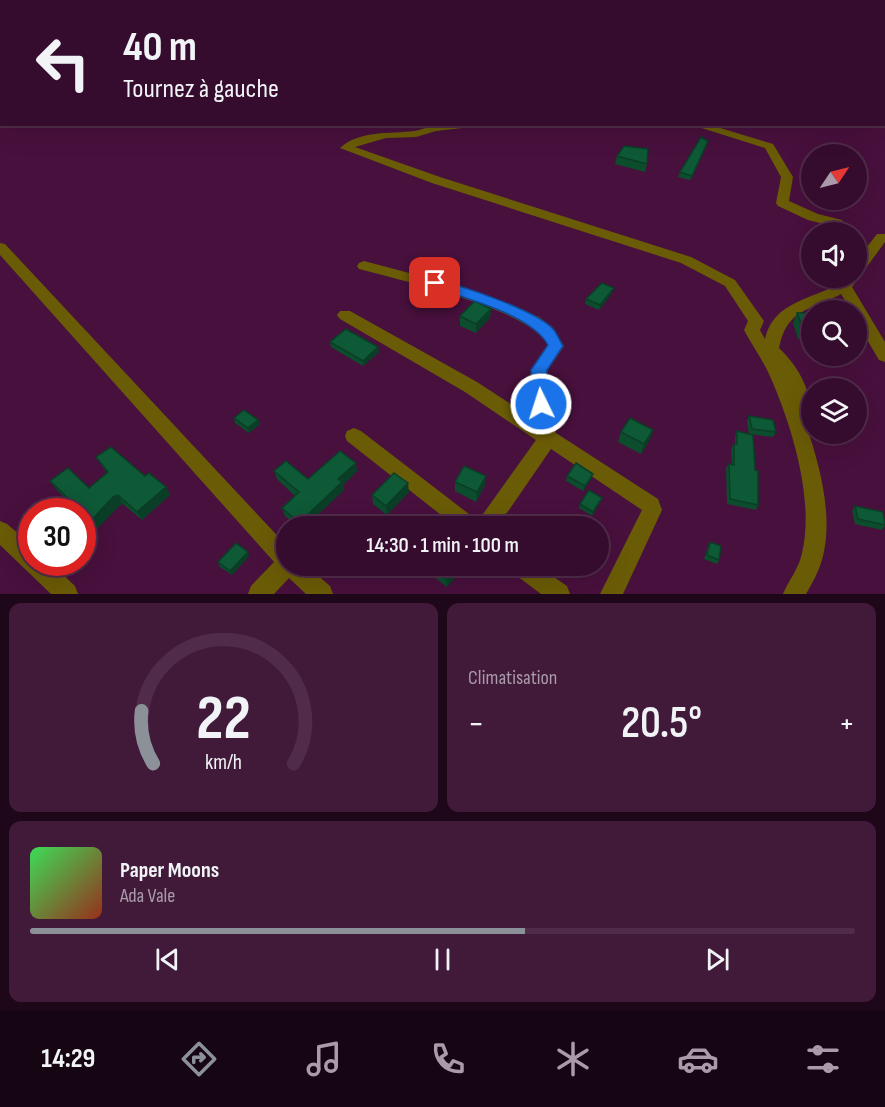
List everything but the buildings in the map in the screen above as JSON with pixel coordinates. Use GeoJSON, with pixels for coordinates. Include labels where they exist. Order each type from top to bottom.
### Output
{"type":"FeatureCollection","features":[{"type":"Feature","properties":{"kind":"street"},"geometry":{"type":"LineString","coordinates":[[453,126],[435,128],[416,134],[386,135],[355,143],[346,148],[425,177],[686,260],[730,283],[756,321],[752,330],[778,375],[796,426],[815,501],[814,549],[807,572],[794,594]]}},
{"type":"Feature","properties":{"kind":"street"},"geometry":{"type":"LineString","coordinates":[[701,126],[769,146],[787,177],[783,203],[813,217],[833,222]]}},
{"type":"Feature","properties":{"kind":"street"},"geometry":{"type":"LineString","coordinates":[[867,257],[882,237]]}},
{"type":"Feature","properties":{"kind":"street"},"geometry":{"type":"LineString","coordinates":[[0,247],[276,549]]}},
{"type":"Feature","properties":{"kind":"street"},"geometry":{"type":"LineString","coordinates":[[364,266],[457,290],[543,327],[556,346],[539,370],[538,387],[548,438],[493,516]]}},
{"type":"Feature","properties":{"kind":"street"},"geometry":{"type":"LineString","coordinates":[[796,426],[804,420],[807,414],[788,367],[771,350],[772,339],[778,326],[798,305],[829,288]]}},
{"type":"Feature","properties":{"kind":"street"},"geometry":{"type":"LineString","coordinates":[[859,288],[885,356]]}},
{"type":"Feature","properties":{"kind":"street"},"geometry":{"type":"LineString","coordinates":[[345,315],[471,387],[651,505],[652,510],[610,594]]}},
{"type":"Feature","properties":{"kind":"street"},"geometry":{"type":"LineString","coordinates":[[354,436],[457,516]]}},
{"type":"Feature","properties":{"kind":"street"},"geometry":{"type":"LineString","coordinates":[[0,531],[18,547]]}},
{"type":"Feature","properties":{"kind":"street"},"geometry":{"type":"LineString","coordinates":[[48,576],[64,593]]}},
{"type":"Feature","properties":{"kind":"street"},"geometry":{"type":"LineString","coordinates":[[259,594],[276,576]]}},
{"type":"Feature","properties":{"kind":"street"},"geometry":{"type":"LineString","coordinates":[[303,576],[322,594]]}},
{"type":"Feature","properties":{"kind":"street"},"geometry":{"type":"LineString","coordinates":[[535,576],[559,594]]}},
{"type":"Feature","properties":{"kind":"route"},"geometry":{"type":"LineString","coordinates":[[435,283],[533,321],[548,332],[556,346],[539,370],[538,387],[541,404]]}}]}
